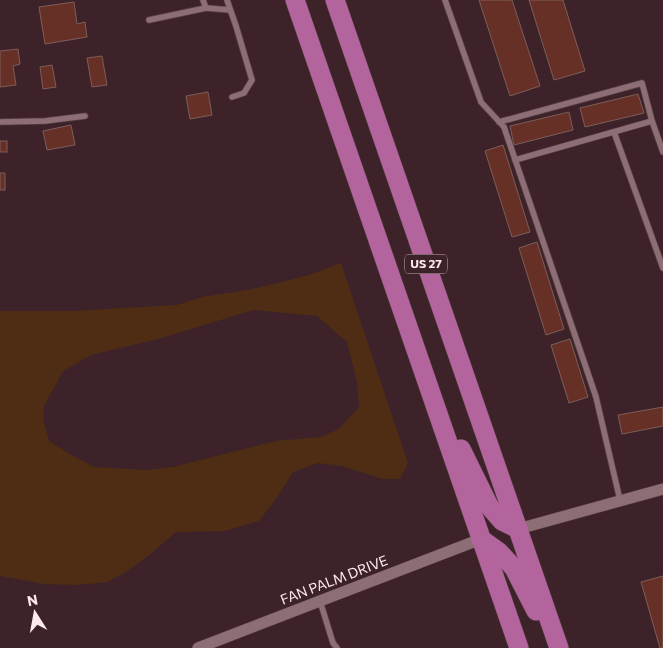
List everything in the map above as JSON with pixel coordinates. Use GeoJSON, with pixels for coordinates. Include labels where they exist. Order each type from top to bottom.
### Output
{"type":"FeatureCollection","features":[{"type":"Feature","properties":{"kind":"highway","name":"US 27"},"geometry":{"type":"LineString","coordinates":[[295,0],[519,648]]}},
{"type":"Feature","properties":{"kind":"highway","name":"US 27"},"geometry":{"type":"LineString","coordinates":[[335,0],[559,648]]}},
{"type":"Feature","properties":{"kind":"highway"},"geometry":{"type":"LineString","coordinates":[[425,376],[489,506],[502,521],[518,529]]}},
{"type":"Feature","properties":{"kind":"highway"},"geometry":{"type":"LineString","coordinates":[[481,539],[499,552],[514,568],[555,648]]}},
{"type":"Feature","properties":{"kind":"street"},"geometry":{"type":"LineString","coordinates":[[518,529],[663,489]]}},
{"type":"Feature","properties":{"kind":"street","name":"FAN PALM DRIVE"},"geometry":{"type":"LineString","coordinates":[[198,648],[221,644],[320,601],[481,539]]}},
{"type":"Feature","properties":{"kind":"lane"},"geometry":{"type":"LineString","coordinates":[[203,0],[206,8]]}},
{"type":"Feature","properties":{"kind":"lane"},"geometry":{"type":"LineString","coordinates":[[227,0],[252,80],[244,93],[232,98]]}},
{"type":"Feature","properties":{"kind":"lane"},"geometry":{"type":"LineString","coordinates":[[445,0],[480,102],[504,127],[596,397],[620,500]]}},
{"type":"Feature","properties":{"kind":"lane"},"geometry":{"type":"LineString","coordinates":[[149,20],[206,8],[230,10]]}},
{"type":"Feature","properties":{"kind":"lane"},"geometry":{"type":"LineString","coordinates":[[499,122],[642,83],[663,152]]}},
{"type":"Feature","properties":{"kind":"lane"},"geometry":{"type":"LineString","coordinates":[[0,122],[44,121],[85,116]]}},
{"type":"Feature","properties":{"kind":"lane"},"geometry":{"type":"LineString","coordinates":[[515,160],[652,121]]}},
{"type":"Feature","properties":{"kind":"lane"},"geometry":{"type":"LineString","coordinates":[[614,132],[663,268]]}},
{"type":"Feature","properties":{"kind":"lane"},"geometry":{"type":"LineString","coordinates":[[320,601],[336,648]]}},
{"type":"Feature","properties":{"kind":"shaded area"},"geometry":{"type":"Polygon","coordinates":[[[341,263],[408,463],[400,479],[383,479],[342,466],[318,463],[293,472],[259,521],[224,531],[176,532],[147,557],[107,582],[78,585],[44,584],[0,576],[0,311],[72,311],[177,305],[202,297],[247,290],[309,275],[341,263]],[[253,310],[162,338],[91,355],[63,371],[44,406],[43,419],[49,441],[94,467],[146,470],[173,467],[276,441],[321,437],[339,429],[359,407],[357,382],[347,342],[317,316],[253,310]]]}},
{"type":"Feature","properties":{"kind":"building"},"geometry":{"type":"Polygon","coordinates":[[[479,0],[512,0],[540,86],[510,96],[479,0]]]}},
{"type":"Feature","properties":{"kind":"building"},"geometry":{"type":"Polygon","coordinates":[[[529,0],[563,0],[585,71],[554,80],[529,0]]]}},
{"type":"Feature","properties":{"kind":"building"},"geometry":{"type":"Polygon","coordinates":[[[74,2],[77,24],[85,22],[87,37],[45,44],[39,7],[74,2]]]}},
{"type":"Feature","properties":{"kind":"building"},"geometry":{"type":"Polygon","coordinates":[[[18,49],[20,64],[13,66],[16,85],[0,87],[0,51],[18,49]]]}},
{"type":"Feature","properties":{"kind":"building"},"geometry":{"type":"Polygon","coordinates":[[[102,56],[107,85],[92,87],[87,58],[102,56]]]}},
{"type":"Feature","properties":{"kind":"building"},"geometry":{"type":"Polygon","coordinates":[[[52,65],[56,87],[43,89],[40,67],[52,65]]]}},
{"type":"Feature","properties":{"kind":"building"},"geometry":{"type":"Polygon","coordinates":[[[208,92],[212,115],[190,119],[186,96],[208,92]]]}},
{"type":"Feature","properties":{"kind":"building"},"geometry":{"type":"Polygon","coordinates":[[[638,94],[644,113],[585,127],[580,108],[638,94]]]}},
{"type":"Feature","properties":{"kind":"building"},"geometry":{"type":"Polygon","coordinates":[[[569,112],[573,130],[514,145],[510,126],[569,112]]]}},
{"type":"Feature","properties":{"kind":"building"},"geometry":{"type":"Polygon","coordinates":[[[71,125],[75,145],[47,150],[43,131],[71,125]]]}},
{"type":"Feature","properties":{"kind":"building"},"geometry":{"type":"Polygon","coordinates":[[[0,141],[7,141],[7,152],[0,152],[0,141]]]}},
{"type":"Feature","properties":{"kind":"building"},"geometry":{"type":"Polygon","coordinates":[[[503,145],[530,232],[512,237],[485,151],[503,145]]]}},
{"type":"Feature","properties":{"kind":"building"},"geometry":{"type":"Polygon","coordinates":[[[0,173],[5,173],[5,190],[0,190],[0,173]]]}},
{"type":"Feature","properties":{"kind":"building"},"geometry":{"type":"Polygon","coordinates":[[[537,242],[564,329],[546,335],[519,248],[537,242]]]}},
{"type":"Feature","properties":{"kind":"building"},"geometry":{"type":"Polygon","coordinates":[[[570,339],[588,397],[569,403],[551,345],[570,339]]]}},
{"type":"Feature","properties":{"kind":"building"},"geometry":{"type":"Polygon","coordinates":[[[663,407],[663,426],[622,434],[618,415],[663,407]]]}},
{"type":"Feature","properties":{"kind":"building"},"geometry":{"type":"Polygon","coordinates":[[[663,576],[663,648],[660,648],[641,582],[663,576]]]}}]}
